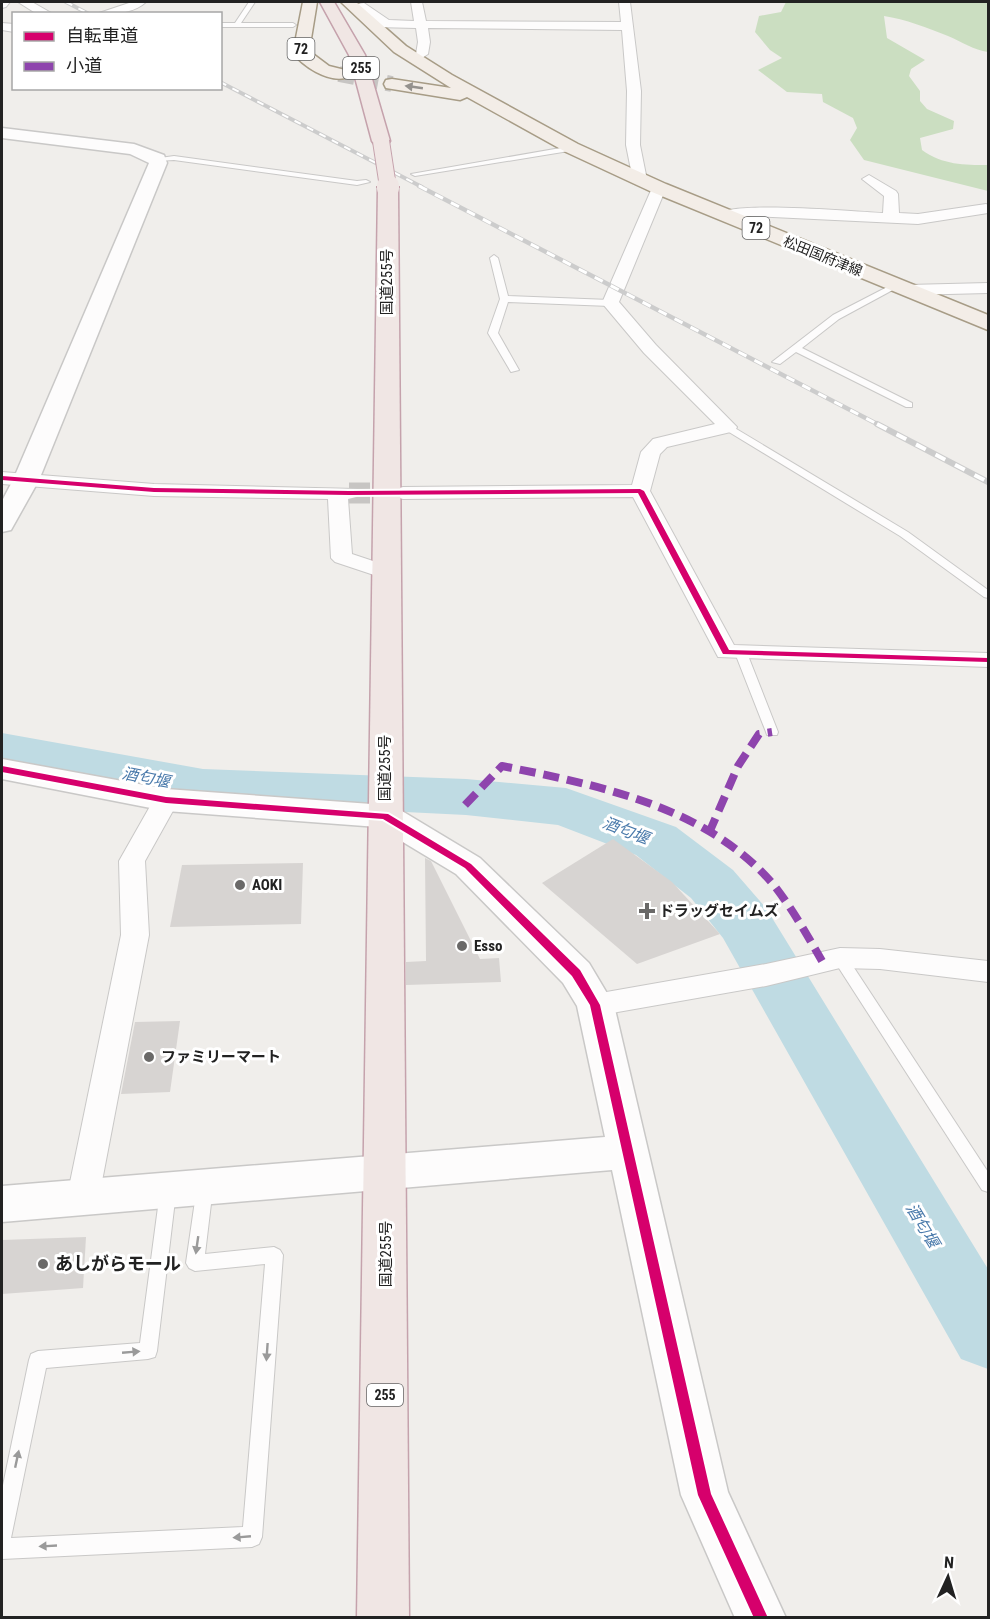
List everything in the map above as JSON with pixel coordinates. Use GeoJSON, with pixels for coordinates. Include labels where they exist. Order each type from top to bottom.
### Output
{"type":"FeatureCollection","features":[{"type":"Feature","properties":{"kind":"highway","name":"国道255号"},"geometry":{"type":"LineString","coordinates":[[327,2],[357,55],[381,141],[377,185],[386,573],[383,1617]]}},
{"type":"Feature","properties":{"kind":"main road","name":"72"},"geometry":{"type":"LineString","coordinates":[[310,2],[301,53],[323,69],[339,74]]}},
{"type":"Feature","properties":{"kind":"main road","name":"松田国府津線"},"geometry":{"type":"LineString","coordinates":[[351,4],[400,50],[446,79],[572,148],[659,189],[988,322]]}},
{"type":"Feature","properties":{"kind":"main road","name":"松田国府津線"},"geometry":{"type":"LineString","coordinates":[[393,84],[460,95],[528,124]]}},
{"type":"Feature","properties":{"kind":"street"},"geometry":{"type":"LineString","coordinates":[[24,2],[43,12]]}},
{"type":"Feature","properties":{"kind":"street"},"geometry":{"type":"LineString","coordinates":[[117,12],[140,2]]}},
{"type":"Feature","properties":{"kind":"street"},"geometry":{"type":"LineString","coordinates":[[417,2],[424,42],[422,54]]}},
{"type":"Feature","properties":{"kind":"street"},"geometry":{"type":"LineString","coordinates":[[625,2],[629,26],[629,60],[634,91],[633,145],[640,180]]}},
{"type":"Feature","properties":{"kind":"street"},"geometry":{"type":"LineString","coordinates":[[351,4],[364,6],[383,24],[629,26]]}},
{"type":"Feature","properties":{"kind":"street"},"geometry":{"type":"LineString","coordinates":[[2,133],[134,149],[157,159],[158,163],[26,480],[2,524]]}},
{"type":"Feature","properties":{"kind":"street"},"geometry":{"type":"LineString","coordinates":[[869,179],[891,194],[891,218]]}},
{"type":"Feature","properties":{"kind":"street"},"geometry":{"type":"LineString","coordinates":[[659,189],[610,303],[650,349],[728,427]]}},
{"type":"Feature","properties":{"kind":"street"},"geometry":{"type":"LineString","coordinates":[[724,215],[751,211],[918,219],[986,209]]}},
{"type":"Feature","properties":{"kind":"street"},"geometry":{"type":"LineString","coordinates":[[902,288],[988,288]]}},
{"type":"Feature","properties":{"kind":"street"},"geometry":{"type":"LineString","coordinates":[[728,427],[660,443],[651,452],[640,491],[726,652],[988,660]]}},
{"type":"Feature","properties":{"kind":"street"},"geometry":{"type":"LineString","coordinates":[[2,478],[154,490],[344,493],[342,558],[386,573]]}},
{"type":"Feature","properties":{"kind":"street"},"geometry":{"type":"LineString","coordinates":[[403,493],[640,491]]}},
{"type":"Feature","properties":{"kind":"street"},"geometry":{"type":"LineString","coordinates":[[2,769],[166,800],[385,811],[468,866],[576,973],[595,1005],[705,1495],[761,1617]]}},
{"type":"Feature","properties":{"kind":"street"},"geometry":{"type":"LineString","coordinates":[[83,1197],[135,935],[132,861],[166,800]]}},
{"type":"Feature","properties":{"kind":"street"},"geometry":{"type":"LineString","coordinates":[[595,1005],[766,975],[828,960],[880,959],[988,972]]}},
{"type":"Feature","properties":{"kind":"street"},"geometry":{"type":"LineString","coordinates":[[2,1204],[628,1152]]}},
{"type":"Feature","properties":{"kind":"lane"},"geometry":{"type":"LineString","coordinates":[[237,25],[252,2]]}},
{"type":"Feature","properties":{"kind":"lane"},"geometry":{"type":"LineString","coordinates":[[222,25],[293,25]]}},
{"type":"Feature","properties":{"kind":"lane"},"geometry":{"type":"LineString","coordinates":[[415,174],[572,148]]}},
{"type":"Feature","properties":{"kind":"lane"},"geometry":{"type":"LineString","coordinates":[[157,159],[174,158],[377,185]]}},
{"type":"Feature","properties":{"kind":"lane"},"geometry":{"type":"LineString","coordinates":[[494,258],[504,299],[493,333],[514,370]]}},
{"type":"Feature","properties":{"kind":"lane"},"geometry":{"type":"LineString","coordinates":[[777,362],[836,317],[902,288]]}},
{"type":"Feature","properties":{"kind":"lane"},"geometry":{"type":"LineString","coordinates":[[504,299],[610,303]]}},
{"type":"Feature","properties":{"kind":"lane"},"geometry":{"type":"LineString","coordinates":[[795,348],[909,405]]}},
{"type":"Feature","properties":{"kind":"lane"},"geometry":{"type":"LineString","coordinates":[[728,427],[904,534],[988,595]]}},
{"type":"Feature","properties":{"kind":"lane"},"geometry":{"type":"LineString","coordinates":[[741,653],[772,732]]}},
{"type":"Feature","properties":{"kind":"lane"},"geometry":{"type":"LineString","coordinates":[[828,960],[988,1185]]}},
{"type":"Feature","properties":{"kind":"lane"},"geometry":{"type":"LineString","coordinates":[[2,1536],[38,1360],[148,1351],[187,1189]]}},
{"type":"Feature","properties":{"kind":"lane"},"geometry":{"type":"LineString","coordinates":[[2,1549],[252,1537],[274,1255],[195,1263],[187,1189]]}},
{"type":"Feature","properties":{"kind":"green space"},"geometry":{"type":"Polygon","coordinates":[[[786,2],[988,2],[988,52],[916,24],[884,16],[887,38],[925,60],[911,69],[909,76],[920,91],[920,101],[927,109],[954,121],[953,129],[920,138],[922,150],[946,161],[988,165],[988,191],[864,160],[850,140],[857,128],[853,118],[823,102],[822,94],[787,92],[758,70],[782,58],[770,50],[755,32],[759,16],[781,12],[786,2]]]}},
{"type":"Feature","properties":{"kind":"building"},"geometry":{"type":"Polygon","coordinates":[[[613,839],[672,882],[720,934],[637,964],[542,883],[613,839]]]}},
{"type":"Feature","properties":{"kind":"building"},"geometry":{"type":"Polygon","coordinates":[[[425,858],[431,861],[480,959],[499,958],[501,982],[406,985],[406,962],[426,961],[425,858]]]}},
{"type":"Feature","properties":{"kind":"building","name":"AOKI"},"geometry":{"type":"Polygon","coordinates":[[[303,863],[301,924],[170,927],[182,865],[303,863]]]}},
{"type":"Feature","properties":{"kind":"building","name":"ファミリーマート"},"geometry":{"type":"Polygon","coordinates":[[[180,1021],[170,1092],[121,1094],[135,1022],[180,1021]]]}},
{"type":"Feature","properties":{"kind":"building","name":"あしがらモール"},"geometry":{"type":"Polygon","coordinates":[[[86,1237],[83,1288],[2,1294],[2,1240],[86,1237]]]}},
{"type":"Feature","properties":{"kind":"waterway","name":"酒匂堰"},"geometry":{"type":"LineString","coordinates":[[2,750],[203,787],[304,789],[466,797],[566,807],[656,841],[712,884],[745,923],[988,1335]]}},
{"type":"Feature","properties":{"kind":"tunnel"},"geometry":{"type":"LineString","coordinates":[[339,74],[392,84]]}},
{"type":"Feature","properties":{"kind":"tunnel"},"geometry":{"type":"LineString","coordinates":[[349,493],[403,493]]}},
{"type":"Feature","properties":{"kind":"railway"},"geometry":{"type":"LineString","coordinates":[[66,2],[85,12]]}},
{"type":"Feature","properties":{"kind":"railway"},"geometry":{"type":"LineString","coordinates":[[222,83],[422,187]]}},
{"type":"Feature","properties":{"kind":"railway"},"geometry":{"type":"LineString","coordinates":[[419,186],[879,425]]}},
{"type":"Feature","properties":{"kind":"railway"},"geometry":{"type":"LineString","coordinates":[[877,424],[988,482]]}},
{"type":"Feature","properties":{"kind":"marked path"},"geometry":{"type":"LineString","coordinates":[[709,833],[738,766],[759,734],[772,732]]}},
{"type":"Feature","properties":{"kind":"marked path"},"geometry":{"type":"LineString","coordinates":[[465,805],[502,766],[607,790],[641,800],[674,814],[706,830],[736,850],[763,874],[788,904],[822,961]]}},
{"type":"Feature","properties":{"kind":"cycle path"},"geometry":{"type":"LineString","coordinates":[[2,478],[154,490],[349,493],[640,491],[726,652],[988,660]]}},
{"type":"Feature","properties":{"kind":"cycle path"},"geometry":{"type":"LineString","coordinates":[[2,769],[166,800],[385,816],[468,866],[576,973],[595,1005],[705,1495],[761,1618]]}},
{"type":"Feature","properties":{"kind":"place","name":"AOKI"},"geometry":{"type":"Point","coordinates":[240,885]}},
{"type":"Feature","properties":{"kind":"place","name":"ドラッグセイムズ"},"geometry":{"type":"Point","coordinates":[647,911]}},
{"type":"Feature","properties":{"kind":"place","name":"Esso"},"geometry":{"type":"Point","coordinates":[462,946]}},
{"type":"Feature","properties":{"kind":"place","name":"ファミリーマート"},"geometry":{"type":"Point","coordinates":[149,1057]}},
{"type":"Feature","properties":{"kind":"place","name":"あしがらモール"},"geometry":{"type":"Point","coordinates":[43,1264]}}]}
